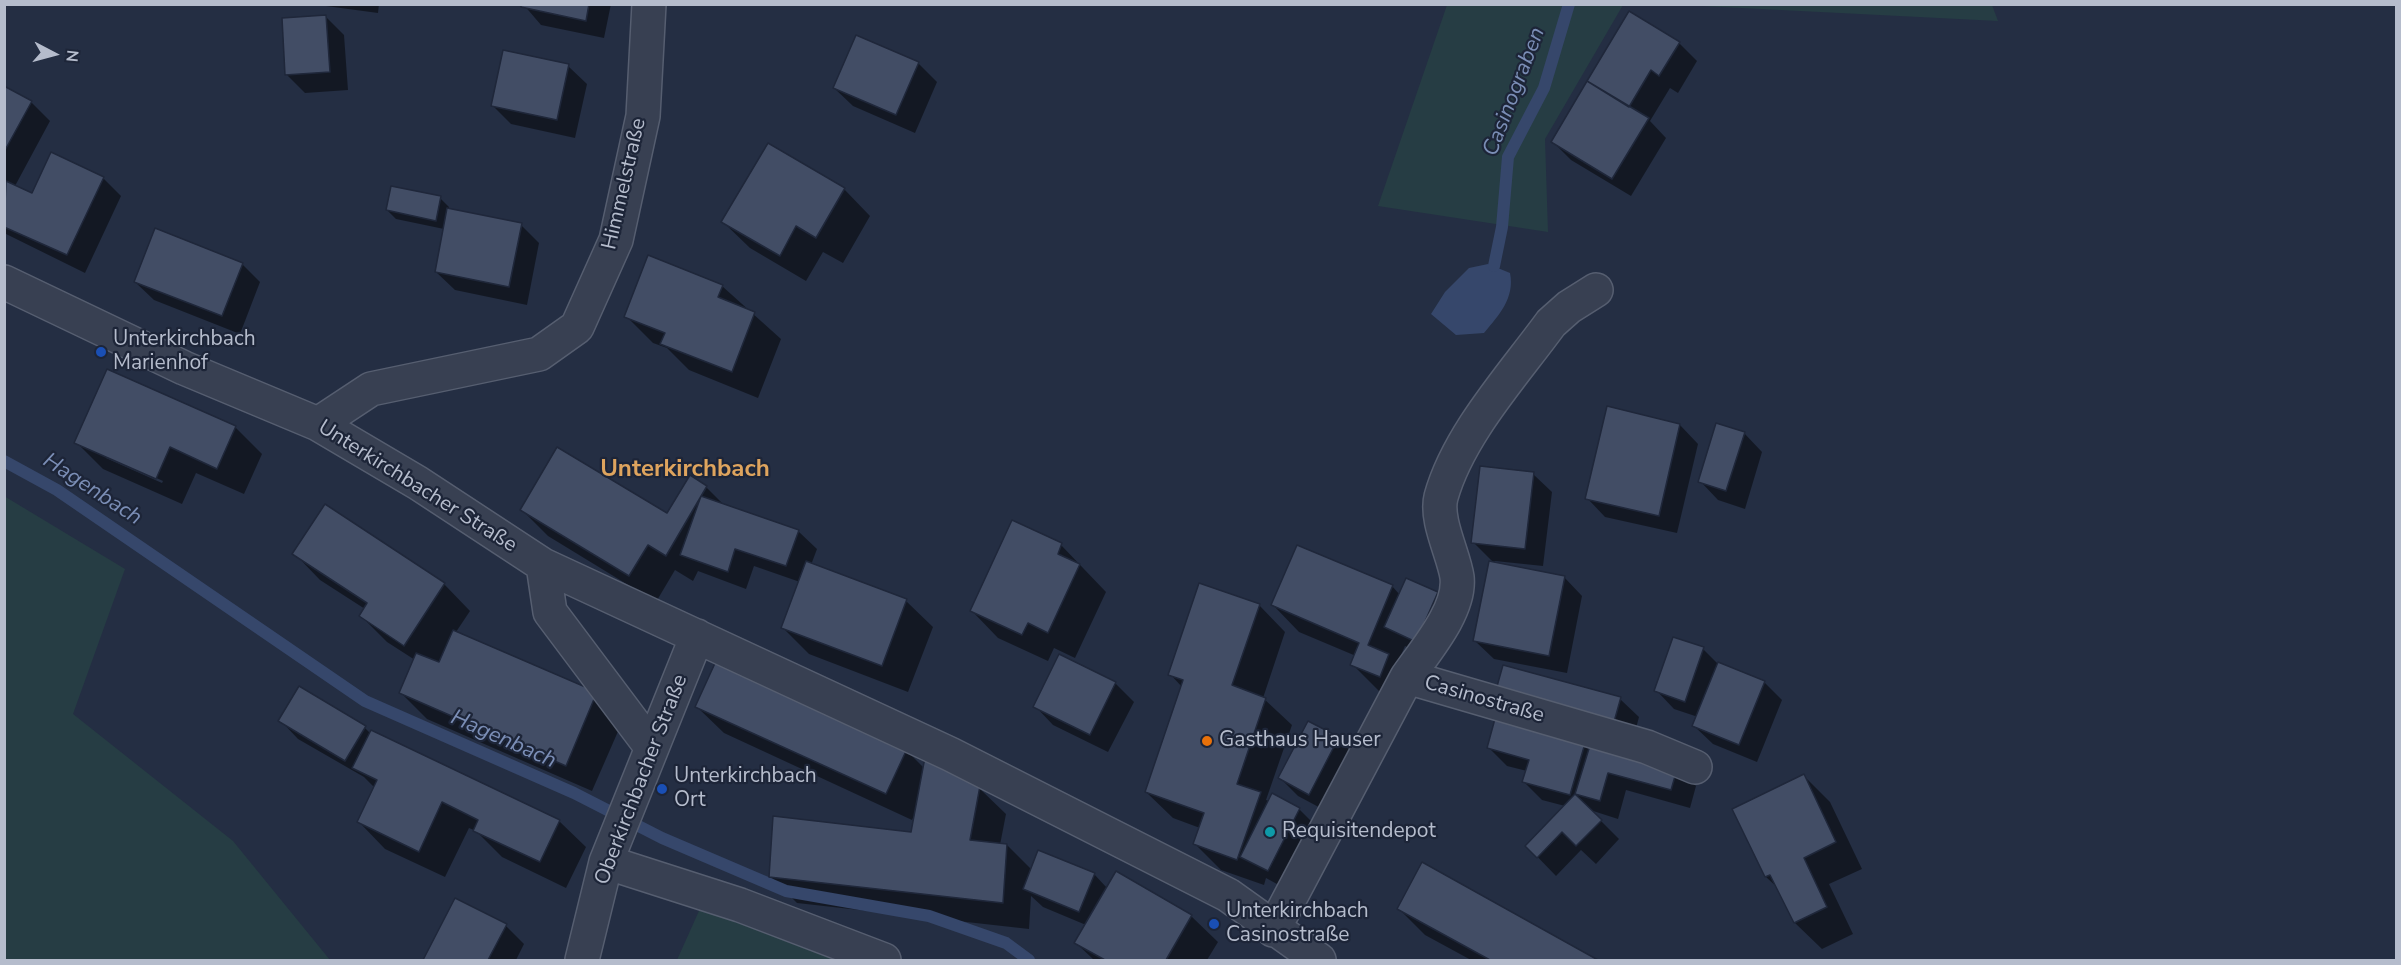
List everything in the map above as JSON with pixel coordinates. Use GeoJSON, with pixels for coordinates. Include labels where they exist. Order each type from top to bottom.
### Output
{"type":"FeatureCollection","features":[{"type":"Feature","properties":{"kind":"street","name":"Himmelstraße"},"geometry":{"type":"LineString","coordinates":[[318,424],[371,389],[539,354],[577,327],[616,240],[643,116],[649,4]]}},
{"type":"Feature","properties":{"kind":"street","name":"Unterkirchbacher Straße"},"geometry":{"type":"LineString","coordinates":[[4,282],[183,368],[318,424],[418,483],[543,565],[950,754],[1228,895],[1318,960]]}},
{"type":"Feature","properties":{"kind":"street"},"geometry":{"type":"LineString","coordinates":[[1407,678],[1450,615],[1457,578],[1445,541],[1440,498],[1464,444],[1551,323],[1569,307],[1596,290]]}},
{"type":"Feature","properties":{"kind":"street"},"geometry":{"type":"LineString","coordinates":[[543,565],[550,612],[652,748]]}},
{"type":"Feature","properties":{"kind":"street","name":"Oberkirchbacher Straße"},"geometry":{"type":"LineString","coordinates":[[582,960],[606,862],[697,636]]}},
{"type":"Feature","properties":{"kind":"street","name":"Casinostraße"},"geometry":{"type":"LineString","coordinates":[[1274,930],[1407,678],[1647,747],[1695,767]]}},
{"type":"Feature","properties":{"kind":"street"},"geometry":{"type":"LineString","coordinates":[[606,862],[740,905],[884,960]]}},
{"type":"Feature","properties":{"kind":"shaded area"},"geometry":{"type":"Polygon","coordinates":[[[1447,5],[1623,5],[1545,139],[1548,232],[1378,206],[1447,5]]]}},
{"type":"Feature","properties":{"kind":"shaded area"},"geometry":{"type":"Polygon","coordinates":[[[1682,5],[1992,5],[1998,21],[1682,5]]]}},
{"type":"Feature","properties":{"kind":"shaded area"},"geometry":{"type":"Polygon","coordinates":[[[4,496],[125,569],[73,714],[233,841],[330,960],[5,960],[4,496]]]}},
{"type":"Feature","properties":{"kind":"shaded area"},"geometry":{"type":"Polygon","coordinates":[[[703,902],[834,960],[677,960],[703,902]]]}},
{"type":"Feature","properties":{"kind":"water"},"geometry":{"type":"Polygon","coordinates":[[[1488,264],[1510,273],[1508,298],[1500,313],[1484,333],[1456,335],[1431,314],[1445,292],[1469,268],[1488,264]]]}},
{"type":"Feature","properties":{"kind":"building"},"geometry":{"type":"Polygon","coordinates":[[[521,4],[589,4],[586,21],[521,7],[521,4]]]}},
{"type":"Feature","properties":{"kind":"building"},"geometry":{"type":"Polygon","coordinates":[[[1629,11],[1680,42],[1659,76],[1651,70],[1629,107],[1587,81],[1629,11]]]}},
{"type":"Feature","properties":{"kind":"building"},"geometry":{"type":"Polygon","coordinates":[[[326,15],[330,72],[285,75],[282,18],[326,15]]]}},
{"type":"Feature","properties":{"kind":"building"},"geometry":{"type":"Polygon","coordinates":[[[856,35],[919,62],[896,115],[833,88],[856,35]]]}},
{"type":"Feature","properties":{"kind":"building"},"geometry":{"type":"Polygon","coordinates":[[[503,50],[569,64],[557,120],[491,106],[503,50]]]}},
{"type":"Feature","properties":{"kind":"building"},"geometry":{"type":"Polygon","coordinates":[[[1587,81],[1649,118],[1612,179],[1551,142],[1587,81]]]}},
{"type":"Feature","properties":{"kind":"building"},"geometry":{"type":"Polygon","coordinates":[[[4,86],[32,101],[4,152],[4,86]]]}},
{"type":"Feature","properties":{"kind":"building"},"geometry":{"type":"Polygon","coordinates":[[[768,143],[845,188],[816,238],[796,226],[780,256],[721,222],[768,143]]]}},
{"type":"Feature","properties":{"kind":"building"},"geometry":{"type":"Polygon","coordinates":[[[51,152],[104,177],[67,255],[4,227],[6,181],[32,193],[51,152]]]}},
{"type":"Feature","properties":{"kind":"building"},"geometry":{"type":"Polygon","coordinates":[[[391,186],[441,196],[436,221],[386,210],[391,186]]]}},
{"type":"Feature","properties":{"kind":"building"},"geometry":{"type":"Polygon","coordinates":[[[447,208],[522,223],[509,287],[435,272],[447,208]]]}},
{"type":"Feature","properties":{"kind":"building"},"geometry":{"type":"Polygon","coordinates":[[[155,228],[243,263],[222,316],[134,282],[155,228]]]}},
{"type":"Feature","properties":{"kind":"building"},"geometry":{"type":"Polygon","coordinates":[[[648,255],[723,285],[718,297],[755,312],[732,372],[660,344],[665,333],[624,317],[648,255]]]}},
{"type":"Feature","properties":{"kind":"building"},"geometry":{"type":"Polygon","coordinates":[[[107,369],[236,426],[217,469],[170,447],[156,479],[74,443],[107,369]]]}},
{"type":"Feature","properties":{"kind":"building"},"geometry":{"type":"Polygon","coordinates":[[[1607,406],[1680,424],[1659,516],[1585,499],[1607,406]]]}},
{"type":"Feature","properties":{"kind":"building"},"geometry":{"type":"Polygon","coordinates":[[[1716,423],[1745,432],[1726,491],[1698,482],[1716,423]]]}},
{"type":"Feature","properties":{"kind":"building"},"geometry":{"type":"Polygon","coordinates":[[[557,447],[667,513],[690,475],[707,486],[666,556],[648,545],[629,576],[520,510],[557,447]]]}},
{"type":"Feature","properties":{"kind":"building"},"geometry":{"type":"Polygon","coordinates":[[[1480,466],[1534,472],[1525,549],[1471,543],[1480,466]]]}},
{"type":"Feature","properties":{"kind":"building"},"geometry":{"type":"Polygon","coordinates":[[[701,496],[799,530],[786,566],[735,549],[728,572],[680,555],[701,496]]]}},
{"type":"Feature","properties":{"kind":"building"},"geometry":{"type":"Polygon","coordinates":[[[325,504],[445,583],[404,646],[359,616],[367,603],[292,554],[325,504]]]}},
{"type":"Feature","properties":{"kind":"building"},"geometry":{"type":"Polygon","coordinates":[[[1012,520],[1062,543],[1058,554],[1080,564],[1048,633],[1028,623],[1022,635],[970,611],[1012,520]]]}},
{"type":"Feature","properties":{"kind":"building"},"geometry":{"type":"Polygon","coordinates":[[[1297,545],[1393,585],[1368,645],[1389,654],[1380,677],[1350,665],[1359,643],[1271,605],[1297,545]]]}},
{"type":"Feature","properties":{"kind":"building"},"geometry":{"type":"Polygon","coordinates":[[[806,561],[907,599],[882,666],[781,628],[806,561]]]}},
{"type":"Feature","properties":{"kind":"building"},"geometry":{"type":"Polygon","coordinates":[[[1489,561],[1565,576],[1549,656],[1473,641],[1489,561]]]}},
{"type":"Feature","properties":{"kind":"building"},"geometry":{"type":"Polygon","coordinates":[[[1406,578],[1438,592],[1416,642],[1384,627],[1406,578]]]}},
{"type":"Feature","properties":{"kind":"building","name":"Gasthaus Hauser"},"geometry":{"type":"Polygon","coordinates":[[[1199,583],[1260,604],[1232,685],[1266,698],[1237,784],[1261,792],[1237,860],[1193,844],[1204,813],[1145,792],[1183,680],[1168,675],[1199,583]]]}},
{"type":"Feature","properties":{"kind":"building"},"geometry":{"type":"Polygon","coordinates":[[[453,630],[597,692],[566,766],[399,693],[416,653],[439,662],[453,630]]]}},
{"type":"Feature","properties":{"kind":"building"},"geometry":{"type":"Polygon","coordinates":[[[1673,637],[1704,647],[1685,702],[1654,691],[1673,637]]]}},
{"type":"Feature","properties":{"kind":"building"},"geometry":{"type":"Polygon","coordinates":[[[1059,654],[1116,682],[1090,735],[1033,707],[1059,654]]]}},
{"type":"Feature","properties":{"kind":"building"},"geometry":{"type":"Polygon","coordinates":[[[716,661],[907,749],[886,794],[695,707],[716,661]]]}},
{"type":"Feature","properties":{"kind":"building"},"geometry":{"type":"Polygon","coordinates":[[[1718,662],[1765,681],[1739,745],[1692,726],[1718,662]]]}},
{"type":"Feature","properties":{"kind":"building"},"geometry":{"type":"Polygon","coordinates":[[[1503,665],[1621,697],[1612,729],[1494,697],[1503,665]]]}},
{"type":"Feature","properties":{"kind":"building"},"geometry":{"type":"Polygon","coordinates":[[[299,686],[366,726],[345,761],[278,721],[299,686]]]}},
{"type":"Feature","properties":{"kind":"building"},"geometry":{"type":"Polygon","coordinates":[[[1496,715],[1586,740],[1570,795],[1522,782],[1529,760],[1487,748],[1496,715]]]}},
{"type":"Feature","properties":{"kind":"building"},"geometry":{"type":"Polygon","coordinates":[[[1308,721],[1339,737],[1309,795],[1278,778],[1308,721]]]}},
{"type":"Feature","properties":{"kind":"building"},"geometry":{"type":"Polygon","coordinates":[[[371,730],[560,820],[540,862],[473,831],[478,820],[442,802],[419,852],[357,822],[377,780],[352,768],[371,730]]]}},
{"type":"Feature","properties":{"kind":"building"},"geometry":{"type":"Polygon","coordinates":[[[1591,742],[1678,766],[1671,790],[1608,773],[1600,801],[1575,794],[1591,742]]]}},
{"type":"Feature","properties":{"kind":"building"},"geometry":{"type":"Polygon","coordinates":[[[925,757],[980,786],[970,840],[1007,844],[1003,903],[769,877],[773,816],[911,832],[925,757]]]}},
{"type":"Feature","properties":{"kind":"building"},"geometry":{"type":"Polygon","coordinates":[[[1804,774],[1836,842],[1804,858],[1827,907],[1794,923],[1770,875],[1765,877],[1732,809],[1804,774]]]}},
{"type":"Feature","properties":{"kind":"building","name":"Requisitendepot"},"geometry":{"type":"Polygon","coordinates":[[[1272,793],[1300,808],[1268,871],[1240,857],[1272,793]]]}},
{"type":"Feature","properties":{"kind":"building"},"geometry":{"type":"Polygon","coordinates":[[[1575,794],[1602,820],[1576,846],[1562,832],[1537,858],[1525,846],[1575,794]]]}},
{"type":"Feature","properties":{"kind":"building"},"geometry":{"type":"Polygon","coordinates":[[[1038,850],[1095,873],[1079,912],[1023,889],[1038,850]]]}},
{"type":"Feature","properties":{"kind":"building"},"geometry":{"type":"Polygon","coordinates":[[[1422,862],[1598,960],[1490,960],[1397,909],[1422,862]]]}},
{"type":"Feature","properties":{"kind":"building"},"geometry":{"type":"Polygon","coordinates":[[[1116,871],[1192,915],[1166,960],[1105,960],[1074,943],[1116,871]]]}},
{"type":"Feature","properties":{"kind":"building"},"geometry":{"type":"Polygon","coordinates":[[[455,898],[507,924],[488,960],[423,960],[455,898]]]}},
{"type":"Feature","properties":{"kind":"waterway","name":"Casinograben"},"geometry":{"type":"LineString","coordinates":[[1494,266],[1502,227],[1508,157],[1544,88],[1569,4]]}},
{"type":"Feature","properties":{"kind":"waterway","name":"Hagenbach"},"geometry":{"type":"LineString","coordinates":[[4,461],[57,490],[365,701],[574,793],[662,838],[786,891],[929,916],[1006,943],[1029,960]]}},
{"type":"Feature","properties":{"kind":"place","name":"Unterkirchbach Marienhof"},"geometry":{"type":"Point","coordinates":[101,352]}},
{"type":"Feature","properties":{"kind":"place","name":"Gasthaus Hauser"},"geometry":{"type":"Point","coordinates":[1207,741]}},
{"type":"Feature","properties":{"kind":"place","name":"Unterkirchbach Ort"},"geometry":{"type":"Point","coordinates":[662,789]}},
{"type":"Feature","properties":{"kind":"place","name":"Requisitendepot"},"geometry":{"type":"Point","coordinates":[1270,832]}},
{"type":"Feature","properties":{"kind":"place","name":"Unterkirchbach Casinostraße"},"geometry":{"type":"Point","coordinates":[1214,924]}},
{"type":"Feature","properties":{"kind":"district","name":"Unterkirchbach"},"geometry":{"type":"Point","coordinates":[685,470]}}]}
